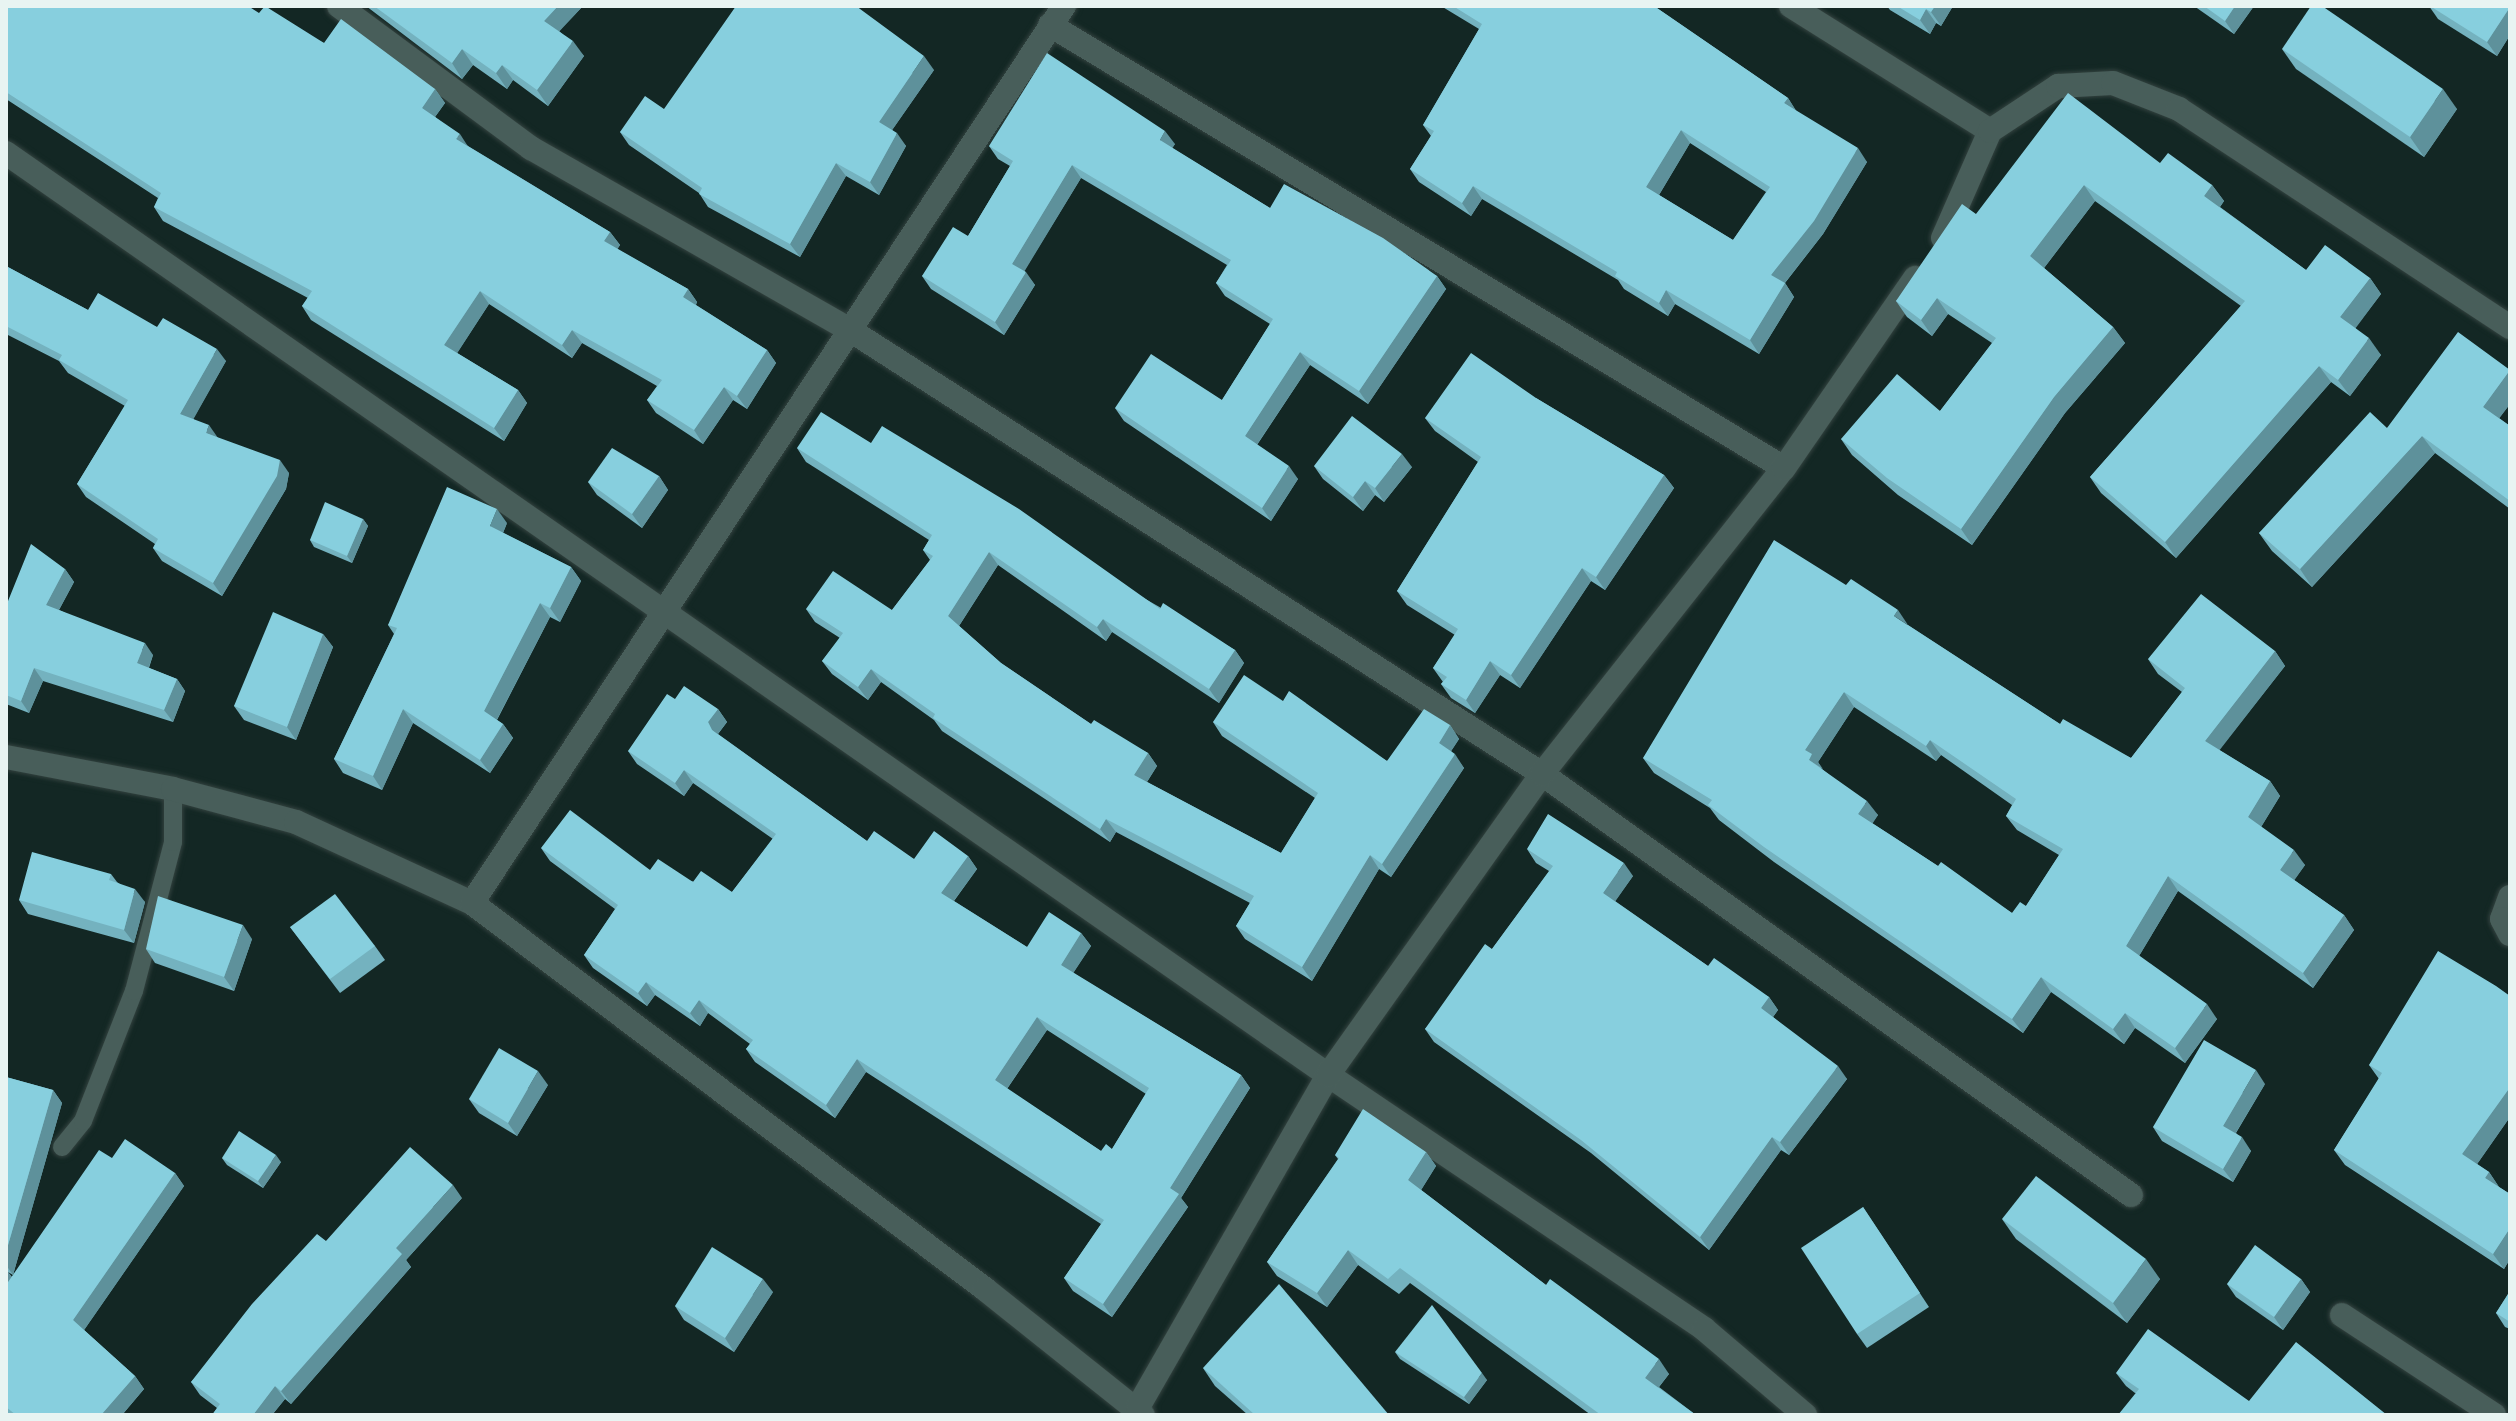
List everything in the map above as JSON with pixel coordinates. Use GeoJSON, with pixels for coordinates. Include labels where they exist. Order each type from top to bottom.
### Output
{"type":"FeatureCollection","features":[{"type":"Feature","properties":{"kind":"street"},"geometry":{"type":"LineString","coordinates":[[339,6],[531,148],[850,330],[1542,774],[2131,1195]]}},
{"type":"Feature","properties":{"kind":"street"},"geometry":{"type":"LineString","coordinates":[[1791,6],[1990,131]]}},
{"type":"Feature","properties":{"kind":"street"},"geometry":{"type":"LineString","coordinates":[[472,903],[662,608],[1057,15],[1784,468]]}},
{"type":"Feature","properties":{"kind":"street"},"geometry":{"type":"LineString","coordinates":[[6,757],[173,789],[296,822],[472,903],[1140,1411],[1328,1075],[1542,774],[1784,468],[1953,224],[1990,131],[2058,86],[2113,83],[2179,109],[2510,327]]}},
{"type":"Feature","properties":{"kind":"street"},"geometry":{"type":"LineString","coordinates":[[6,153],[1328,1075],[1704,1329],[1805,1415]]}},
{"type":"Feature","properties":{"kind":"street"},"geometry":{"type":"LineString","coordinates":[[2510,897],[2502,919],[2510,934]]}},
{"type":"Feature","properties":{"kind":"street"},"geometry":{"type":"LineString","coordinates":[[2342,1315],[2494,1415]]}},
{"type":"Feature","properties":{"kind":"lane"},"geometry":{"type":"LineString","coordinates":[[62,1147],[83,1121],[134,991],[173,842],[173,789]]}},
{"type":"Feature","properties":{"kind":"building"},"geometry":{"type":"Polygon","coordinates":[[[6,6],[248,6],[259,13],[265,6],[324,43],[341,19],[435,89],[422,108],[460,134],[456,139],[610,232],[604,241],[688,289],[683,297],[767,350],[737,396],[724,387],[694,430],[647,400],[662,380],[572,330],[562,345],[480,291],[444,345],[518,390],[494,428],[302,306],[312,291],[154,207],[161,193],[6,92],[6,6]]]}},
{"type":"Feature","properties":{"kind":"building"},"geometry":{"type":"Polygon","coordinates":[[[374,6],[558,6],[544,21],[573,41],[537,90],[502,65],[496,73],[462,49],[452,63],[374,6]]]}},
{"type":"Feature","properties":{"kind":"building"},"geometry":{"type":"Polygon","coordinates":[[[736,6],[856,6],[924,56],[879,122],[897,133],[870,182],[836,163],[790,244],[699,194],[702,188],[620,132],[645,96],[664,109],[736,6]]]}},
{"type":"Feature","properties":{"kind":"building"},"geometry":{"type":"Polygon","coordinates":[[[1453,6],[1654,6],[1788,98],[1784,103],[1858,148],[1814,221],[1771,275],[1785,283],[1750,340],[1666,290],[1659,303],[1615,276],[1617,272],[1473,186],[1462,203],[1410,169],[1434,131],[1423,125],[1482,24],[1453,6]],[[1681,130],[1646,187],[1733,240],[1770,187],[1681,130]]]}},
{"type":"Feature","properties":{"kind":"building"},"geometry":{"type":"Polygon","coordinates":[[[1897,6],[1935,6],[1931,12],[1926,9],[1920,20],[1897,6]]]}},
{"type":"Feature","properties":{"kind":"building"},"geometry":{"type":"Polygon","coordinates":[[[2204,6],[2235,6],[2225,21],[2204,6]]]}},
{"type":"Feature","properties":{"kind":"building"},"geometry":{"type":"Polygon","coordinates":[[[2311,6],[2322,6],[2443,89],[2410,137],[2282,49],[2311,6]]]}},
{"type":"Feature","properties":{"kind":"building"},"geometry":{"type":"Polygon","coordinates":[[[2430,6],[2510,6],[2510,7],[2487,42],[2430,6]]]}},
{"type":"Feature","properties":{"kind":"building"},"geometry":{"type":"Polygon","coordinates":[[[1047,53],[1165,131],[1160,140],[1270,208],[1284,184],[1383,238],[1437,276],[1359,391],[1300,352],[1245,436],[1289,466],[1262,508],[1115,408],[1151,354],[1222,400],[1273,319],[1216,283],[1231,260],[1072,165],[1012,264],[1026,272],[995,322],[922,276],[953,227],[968,236],[1013,161],[989,146],[1047,53]]]}},
{"type":"Feature","properties":{"kind":"building"},"geometry":{"type":"Polygon","coordinates":[[[2068,93],[2160,163],[2168,153],[2212,185],[2204,196],[2306,270],[2325,245],[2370,278],[2340,317],[2369,338],[2338,380],[2319,366],[2165,542],[2090,477],[2245,301],[2084,185],[2030,256],[2113,327],[2054,397],[1961,529],[1887,478],[1841,439],[1897,374],[1940,411],[1996,338],[1937,298],[1921,320],[1896,301],[1962,204],[1976,214],[2068,93]]]}},
{"type":"Feature","properties":{"kind":"building"},"geometry":{"type":"Polygon","coordinates":[[[6,266],[88,310],[98,293],[157,327],[163,318],[217,349],[180,414],[209,425],[206,433],[280,460],[277,476],[213,583],[153,548],[158,539],[77,484],[128,400],[59,360],[62,355],[6,326],[6,266]]]}},
{"type":"Feature","properties":{"kind":"building"},"geometry":{"type":"Polygon","coordinates":[[[2458,332],[2510,370],[2483,407],[2510,426],[2510,501],[2422,436],[2300,569],[2259,533],[2370,412],[2387,428],[2458,332]]]}},
{"type":"Feature","properties":{"kind":"building"},"geometry":{"type":"Polygon","coordinates":[[[1471,353],[1536,398],[1664,475],[1596,577],[1582,568],[1511,675],[1490,661],[1466,700],[1441,684],[1447,677],[1433,668],[1458,629],[1397,591],[1481,457],[1425,418],[1471,353]]]}},
{"type":"Feature","properties":{"kind":"building"},"geometry":{"type":"Polygon","coordinates":[[[821,412],[871,443],[882,426],[1019,509],[1160,609],[1163,603],[1235,650],[1209,689],[1103,619],[1097,627],[989,552],[948,616],[1001,663],[1091,724],[1094,720],[1148,753],[1134,775],[1281,853],[1318,793],[1213,722],[1244,675],[1283,701],[1289,691],[1387,761],[1424,709],[1450,725],[1439,743],[1455,754],[1382,864],[1370,855],[1302,967],[1236,926],[1254,896],[1106,819],[1100,829],[933,718],[935,714],[871,669],[858,687],[822,661],[843,633],[806,609],[833,571],[892,610],[933,556],[923,550],[932,535],[797,448],[821,412]]]}},
{"type":"Feature","properties":{"kind":"building"},"geometry":{"type":"Polygon","coordinates":[[[1352,416],[1402,454],[1375,488],[1365,481],[1353,497],[1314,466],[1352,416]]]}},
{"type":"Feature","properties":{"kind":"building"},"geometry":{"type":"Polygon","coordinates":[[[612,448],[659,476],[632,514],[588,482],[612,448]]]}},
{"type":"Feature","properties":{"kind":"building"},"geometry":{"type":"Polygon","coordinates":[[[447,487],[497,509],[490,526],[571,567],[550,608],[540,603],[484,711],[503,724],[480,760],[403,709],[373,776],[334,759],[397,628],[388,625],[447,487]]]}},
{"type":"Feature","properties":{"kind":"building"},"geometry":{"type":"Polygon","coordinates":[[[325,502],[363,519],[347,556],[310,540],[325,502]]]}},
{"type":"Feature","properties":{"kind":"building"},"geometry":{"type":"Polygon","coordinates":[[[1774,540],[1846,585],[1851,579],[1898,610],[1894,616],[2060,724],[2063,719],[2131,758],[2185,688],[2148,659],[2201,594],[2275,651],[2205,741],[2270,781],[2248,817],[2294,850],[2280,870],[2344,915],[2303,973],[2168,876],[2126,946],[2207,1004],[2175,1048],[2125,1013],[2113,1029],[2041,977],[2012,1019],[1764,847],[1708,805],[1712,800],[1643,758],[1774,540]],[[1844,692],[1805,750],[1812,754],[1809,760],[1867,801],[1858,814],[1938,866],[1941,862],[2012,913],[2020,902],[2026,906],[2063,849],[2006,816],[2016,799],[1930,740],[1926,746],[1844,692]]]}},
{"type":"Feature","properties":{"kind":"building"},"geometry":{"type":"Polygon","coordinates":[[[31,544],[65,569],[46,605],[145,643],[137,663],[177,679],[164,710],[34,668],[21,701],[6,695],[6,606],[31,544]]]}},
{"type":"Feature","properties":{"kind":"building"},"geometry":{"type":"Polygon","coordinates":[[[273,612],[323,634],[287,727],[234,706],[273,612]]]}},
{"type":"Feature","properties":{"kind":"building"},"geometry":{"type":"Polygon","coordinates":[[[684,686],[718,709],[708,722],[712,730],[867,841],[874,831],[914,859],[934,831],[968,856],[941,893],[1027,947],[1049,912],[1081,933],[1061,965],[1241,1075],[1170,1188],[1179,1194],[1103,1304],[1064,1278],[1104,1220],[857,1059],[826,1105],[746,1049],[753,1040],[699,1000],[690,1013],[646,982],[638,993],[584,955],[618,905],[541,848],[570,810],[650,870],[658,859],[693,882],[701,871],[732,892],[776,834],[684,770],[675,783],[628,751],[667,694],[675,699],[684,686]],[[1037,1017],[995,1080],[1101,1151],[1106,1144],[1112,1149],[1149,1088],[1037,1017]]]}},
{"type":"Feature","properties":{"kind":"building"},"geometry":{"type":"Polygon","coordinates":[[[1548,814],[1624,863],[1603,893],[1708,966],[1714,958],[1769,997],[1761,1008],[1838,1066],[1780,1142],[1772,1137],[1700,1237],[1581,1140],[1425,1029],[1485,944],[1492,949],[1553,866],[1527,849],[1548,814]]]}},
{"type":"Feature","properties":{"kind":"building"},"geometry":{"type":"Polygon","coordinates":[[[32,852],[111,874],[109,880],[135,889],[124,930],[19,900],[32,852]]]}},
{"type":"Feature","properties":{"kind":"building"},"geometry":{"type":"Polygon","coordinates":[[[335,894],[375,946],[330,979],[290,927],[335,894]]]}},
{"type":"Feature","properties":{"kind":"building"},"geometry":{"type":"Polygon","coordinates":[[[158,896],[243,925],[224,977],[146,949],[158,896]]]}},
{"type":"Feature","properties":{"kind":"building"},"geometry":{"type":"Polygon","coordinates":[[[2438,951],[2510,996],[2510,1092],[2508,1090],[2462,1154],[2489,1172],[2485,1178],[2510,1194],[2510,1228],[2493,1254],[2334,1150],[2382,1073],[2369,1065],[2438,951]]]}},
{"type":"Feature","properties":{"kind":"building"},"geometry":{"type":"Polygon","coordinates":[[[2204,1040],[2256,1070],[2223,1126],[2242,1137],[2223,1169],[2153,1127],[2204,1040]]]}},
{"type":"Feature","properties":{"kind":"building"},"geometry":{"type":"Polygon","coordinates":[[[499,1048],[538,1071],[508,1123],[469,1099],[499,1048]]]}},
{"type":"Feature","properties":{"kind":"building"},"geometry":{"type":"Polygon","coordinates":[[[6,1077],[53,1090],[6,1252],[6,1077]]]}},
{"type":"Feature","properties":{"kind":"building"},"geometry":{"type":"Polygon","coordinates":[[[1363,1109],[1426,1152],[1408,1180],[1546,1285],[1550,1279],[1659,1359],[1645,1378],[1696,1415],[1601,1415],[1400,1268],[1388,1279],[1348,1250],[1317,1293],[1267,1262],[1339,1158],[1335,1155],[1363,1109]]]}},
{"type":"Feature","properties":{"kind":"building"},"geometry":{"type":"Polygon","coordinates":[[[239,1131],[276,1155],[258,1181],[222,1158],[239,1131]]]}},
{"type":"Feature","properties":{"kind":"building"},"geometry":{"type":"Polygon","coordinates":[[[125,1139],[175,1173],[73,1320],[135,1376],[101,1415],[16,1415],[6,1407],[6,1285],[99,1150],[112,1158],[125,1139]]]}},
{"type":"Feature","properties":{"kind":"building"},"geometry":{"type":"Polygon","coordinates":[[[410,1147],[453,1185],[396,1248],[402,1254],[281,1391],[275,1386],[253,1415],[212,1415],[220,1404],[191,1382],[252,1304],[317,1234],[326,1241],[410,1147]]]}},
{"type":"Feature","properties":{"kind":"building"},"geometry":{"type":"Polygon","coordinates":[[[2036,1176],[2146,1259],[2113,1303],[2002,1219],[2036,1176]]]}},
{"type":"Feature","properties":{"kind":"building"},"geometry":{"type":"Polygon","coordinates":[[[1863,1207],[1920,1293],[1857,1334],[1801,1248],[1863,1207]]]}},
{"type":"Feature","properties":{"kind":"building"},"geometry":{"type":"Polygon","coordinates":[[[2255,1245],[2301,1279],[2274,1317],[2227,1284],[2255,1245]]]}},
{"type":"Feature","properties":{"kind":"building"},"geometry":{"type":"Polygon","coordinates":[[[712,1247],[763,1279],[725,1338],[675,1306],[712,1247]]]}},
{"type":"Feature","properties":{"kind":"building"},"geometry":{"type":"Polygon","coordinates":[[[1279,1284],[1389,1415],[1255,1415],[1203,1368],[1279,1284]]]}},
{"type":"Feature","properties":{"kind":"building"},"geometry":{"type":"Polygon","coordinates":[[[2510,1291],[2510,1322],[2496,1313],[2510,1291]]]}},
{"type":"Feature","properties":{"kind":"building"},"geometry":{"type":"Polygon","coordinates":[[[1432,1305],[1482,1373],[1464,1397],[1395,1352],[1432,1305]]]}},
{"type":"Feature","properties":{"kind":"building"},"geometry":{"type":"Polygon","coordinates":[[[2148,1329],[2249,1401],[2296,1342],[2387,1415],[2118,1415],[2139,1389],[2116,1373],[2148,1329]]]}}]}
